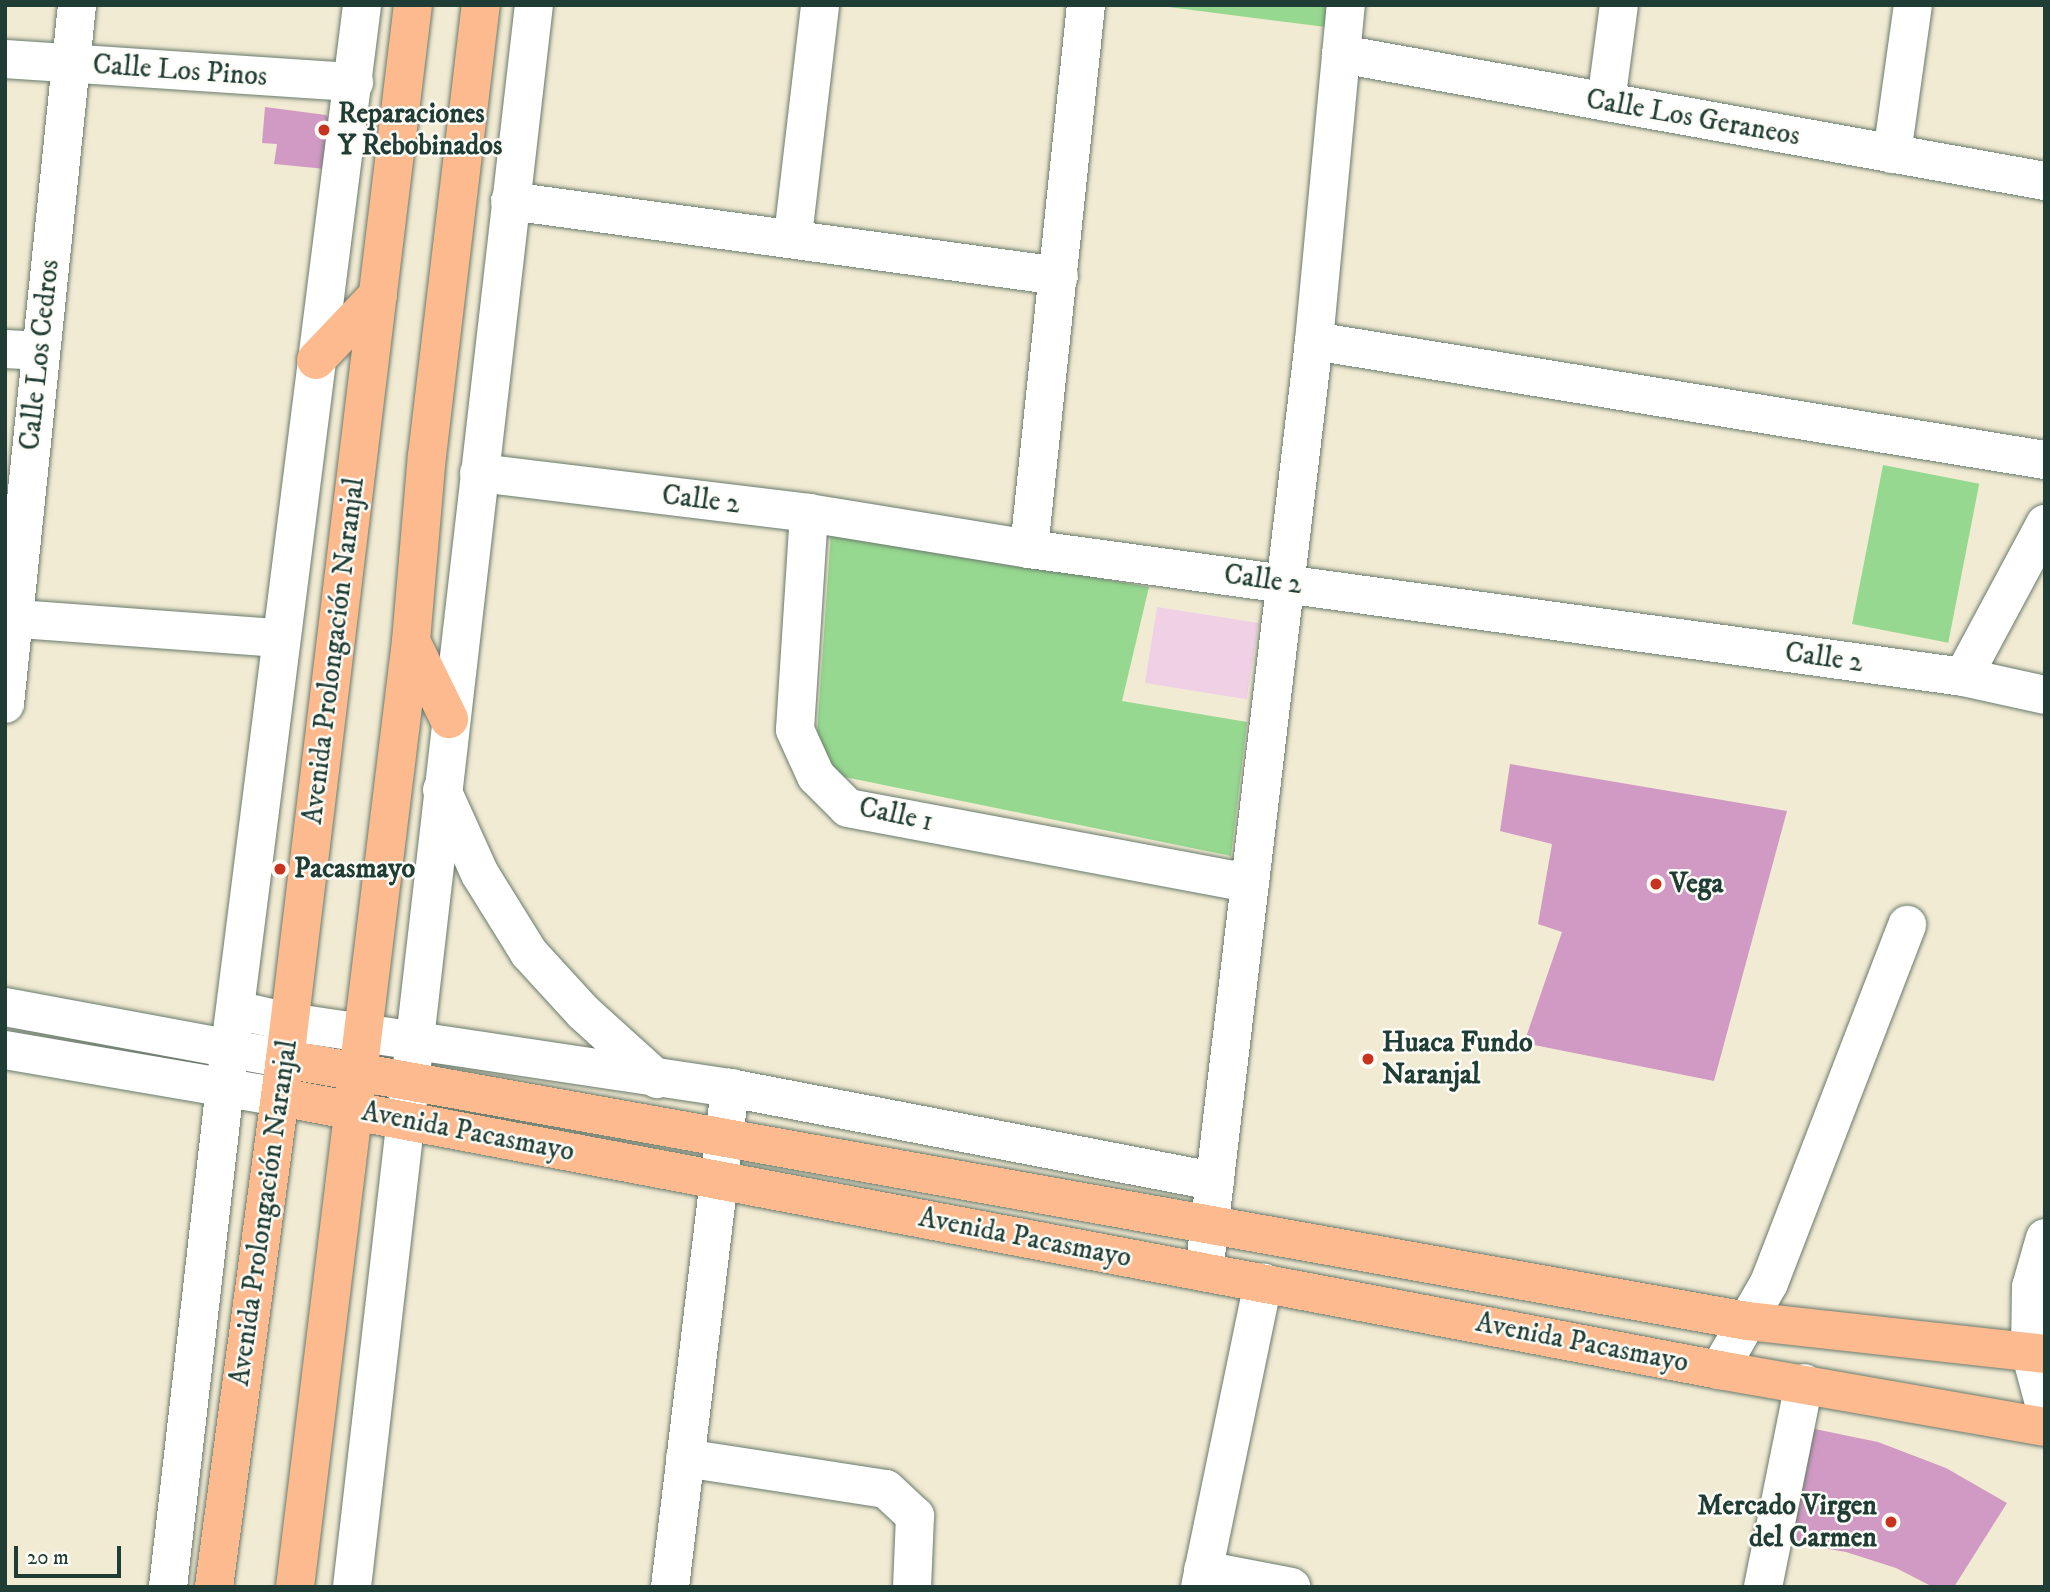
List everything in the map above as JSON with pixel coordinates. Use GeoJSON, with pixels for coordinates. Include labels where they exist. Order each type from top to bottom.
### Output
{"type":"FeatureCollection","features":[{"type":"Feature","properties":{"kind":"main road","name":"Avenida Prolongación Naranjal"},"geometry":{"type":"LineString","coordinates":[[214,1587],[280,1097],[413,5]]}},
{"type":"Feature","properties":{"kind":"main road"},"geometry":{"type":"LineString","coordinates":[[295,1587],[351,1110],[411,641],[427,456],[481,5]]}},
{"type":"Feature","properties":{"kind":"main road"},"geometry":{"type":"LineString","coordinates":[[316,360],[378,295]]}},
{"type":"Feature","properties":{"kind":"main road"},"geometry":{"type":"LineString","coordinates":[[411,641],[449,719]]}},
{"type":"Feature","properties":{"kind":"main road","name":"Avenida Pacasmayo"},"geometry":{"type":"LineString","coordinates":[[287,1040],[356,1071],[1748,1321],[2037,1352]]}},
{"type":"Feature","properties":{"kind":"main road","name":"Avenida Pacasmayo"},"geometry":{"type":"LineString","coordinates":[[280,1097],[1719,1370],[2045,1427]]}},
{"type":"Feature","properties":{"kind":"street","name":"Calle Los Cedros"},"geometry":{"type":"LineString","coordinates":[[5,704],[23,350],[71,64],[76,5]]}},
{"type":"Feature","properties":{"kind":"street","name":"Avenida Prolongación Naranjal"},"geometry":{"type":"LineString","coordinates":[[168,1587],[225,1087],[362,5]]}},
{"type":"Feature","properties":{"kind":"street"},"geometry":{"type":"LineString","coordinates":[[352,1587],[384,1327],[412,1039],[534,5]]}},
{"type":"Feature","properties":{"kind":"street"},"geometry":{"type":"LineString","coordinates":[[793,236],[820,5]]}},
{"type":"Feature","properties":{"kind":"street"},"geometry":{"type":"LineString","coordinates":[[1029,549],[1086,5]]}},
{"type":"Feature","properties":{"kind":"street"},"geometry":{"type":"LineString","coordinates":[[1204,1272],[1314,341],[1346,5]]}},
{"type":"Feature","properties":{"kind":"street"},"geometry":{"type":"LineString","coordinates":[[1606,102],[1619,5]]}},
{"type":"Feature","properties":{"kind":"street"},"geometry":{"type":"LineString","coordinates":[[1892,154],[1913,5]]}},
{"type":"Feature","properties":{"kind":"street","name":"Calle Los Geraneos"},"geometry":{"type":"LineString","coordinates":[[1341,54],[2045,181]]}},
{"type":"Feature","properties":{"kind":"street","name":"Calle Los Pinos"},"geometry":{"type":"LineString","coordinates":[[5,59],[354,82]]}},
{"type":"Feature","properties":{"kind":"street"},"geometry":{"type":"LineString","coordinates":[[510,201],[793,236],[1059,276]]}},
{"type":"Feature","properties":{"kind":"street"},"geometry":{"type":"LineString","coordinates":[[1314,341],[2045,460]]}},
{"type":"Feature","properties":{"kind":"street","name":"Calle 2"},"geometry":{"type":"LineString","coordinates":[[479,473],[809,513],[1029,549],[1963,677],[2045,695]]}},
{"type":"Feature","properties":{"kind":"street","name":"Calle 1"},"geometry":{"type":"LineString","coordinates":[[809,513],[795,730],[816,776],[848,808],[1250,883]]}},
{"type":"Feature","properties":{"kind":"street"},"geometry":{"type":"LineString","coordinates":[[1963,677],[2045,524]]}},
{"type":"Feature","properties":{"kind":"street"},"geometry":{"type":"LineString","coordinates":[[9,618],[281,638]]}},
{"type":"Feature","properties":{"kind":"street"},"geometry":{"type":"LineString","coordinates":[[441,788],[480,874],[529,953],[583,1012],[657,1079]]}},
{"type":"Feature","properties":{"kind":"street"},"geometry":{"type":"LineString","coordinates":[[1719,1370],[1769,1283],[1908,925]]}},
{"type":"Feature","properties":{"kind":"street","name":"Avenida Pacasmayo"},"geometry":{"type":"LineString","coordinates":[[5,1007],[231,1048],[361,1030],[657,1079],[730,1088],[1215,1181]]}},
{"type":"Feature","properties":{"kind":"street","name":"Avenida Pacasmayo"},"geometry":{"type":"LineString","coordinates":[[236,1010],[287,1040]]}},
{"type":"Feature","properties":{"kind":"street","name":"Avenida Pacasmayo"},"geometry":{"type":"LineString","coordinates":[[5,1050],[280,1097]]}},
{"type":"Feature","properties":{"kind":"street"},"geometry":{"type":"LineString","coordinates":[[670,1587],[716,1180],[730,1088]]}},
{"type":"Feature","properties":{"kind":"street"},"geometry":{"type":"LineString","coordinates":[[2045,1238],[2031,1287],[2045,1407]]}},
{"type":"Feature","properties":{"kind":"street"},"geometry":{"type":"LineString","coordinates":[[1263,1283],[1202,1578],[1291,1587]]}},
{"type":"Feature","properties":{"kind":"street"},"geometry":{"type":"LineString","coordinates":[[1763,1587],[1804,1383]]}},
{"type":"Feature","properties":{"kind":"street"},"geometry":{"type":"LineString","coordinates":[[685,1458],[886,1489],[915,1516],[912,1587]]}},
{"type":"Feature","properties":{"kind":"shaded area"},"geometry":{"type":"Polygon","coordinates":[[[1157,607],[1259,623],[1247,699],[1145,683],[1157,607]]]}},
{"type":"Feature","properties":{"kind":"green space"},"geometry":{"type":"Polygon","coordinates":[[[1153,5],[1329,5],[1326,27],[1153,5]]]}},
{"type":"Feature","properties":{"kind":"green space"},"geometry":{"type":"Polygon","coordinates":[[[1883,465],[1979,484],[1948,643],[1852,624],[1883,465]]]}},
{"type":"Feature","properties":{"kind":"green space"},"geometry":{"type":"Polygon","coordinates":[[[831,532],[1149,587],[1122,701],[1247,722],[1231,856],[835,775],[817,733],[831,532]]]}},
{"type":"Feature","properties":{"kind":"building"},"geometry":{"type":"Polygon","coordinates":[[[265,107],[326,115],[330,121],[326,169],[274,164],[277,144],[262,143],[265,107]]]}},
{"type":"Feature","properties":{"kind":"building","name":"Vega"},"geometry":{"type":"Polygon","coordinates":[[[1510,764],[1787,811],[1714,1081],[1524,1043],[1562,932],[1538,924],[1552,844],[1500,831],[1510,764]]]}},
{"type":"Feature","properties":{"kind":"building","name":"Mercado Virgen del Carmen"},"geometry":{"type":"Polygon","coordinates":[[[1805,1427],[1878,1442],[1946,1468],[2007,1503],[1954,1587],[1933,1587],[1896,1568],[1846,1552],[1782,1541],[1805,1427]]]}},
{"type":"Feature","properties":{"kind":"place","name":"Reparaciones Y Rebobinados"},"geometry":{"type":"Point","coordinates":[324,130]}},
{"type":"Feature","properties":{"kind":"place","name":"Pacasmayo"},"geometry":{"type":"Point","coordinates":[280,869]}},
{"type":"Feature","properties":{"kind":"place","name":"Vega"},"geometry":{"type":"Point","coordinates":[1656,884]}},
{"type":"Feature","properties":{"kind":"place","name":"Huaca Fundo Naranjal"},"geometry":{"type":"Point","coordinates":[1368,1059]}},
{"type":"Feature","properties":{"kind":"place","name":"Mercado Virgen del Carmen"},"geometry":{"type":"Point","coordinates":[1891,1522]}}]}
